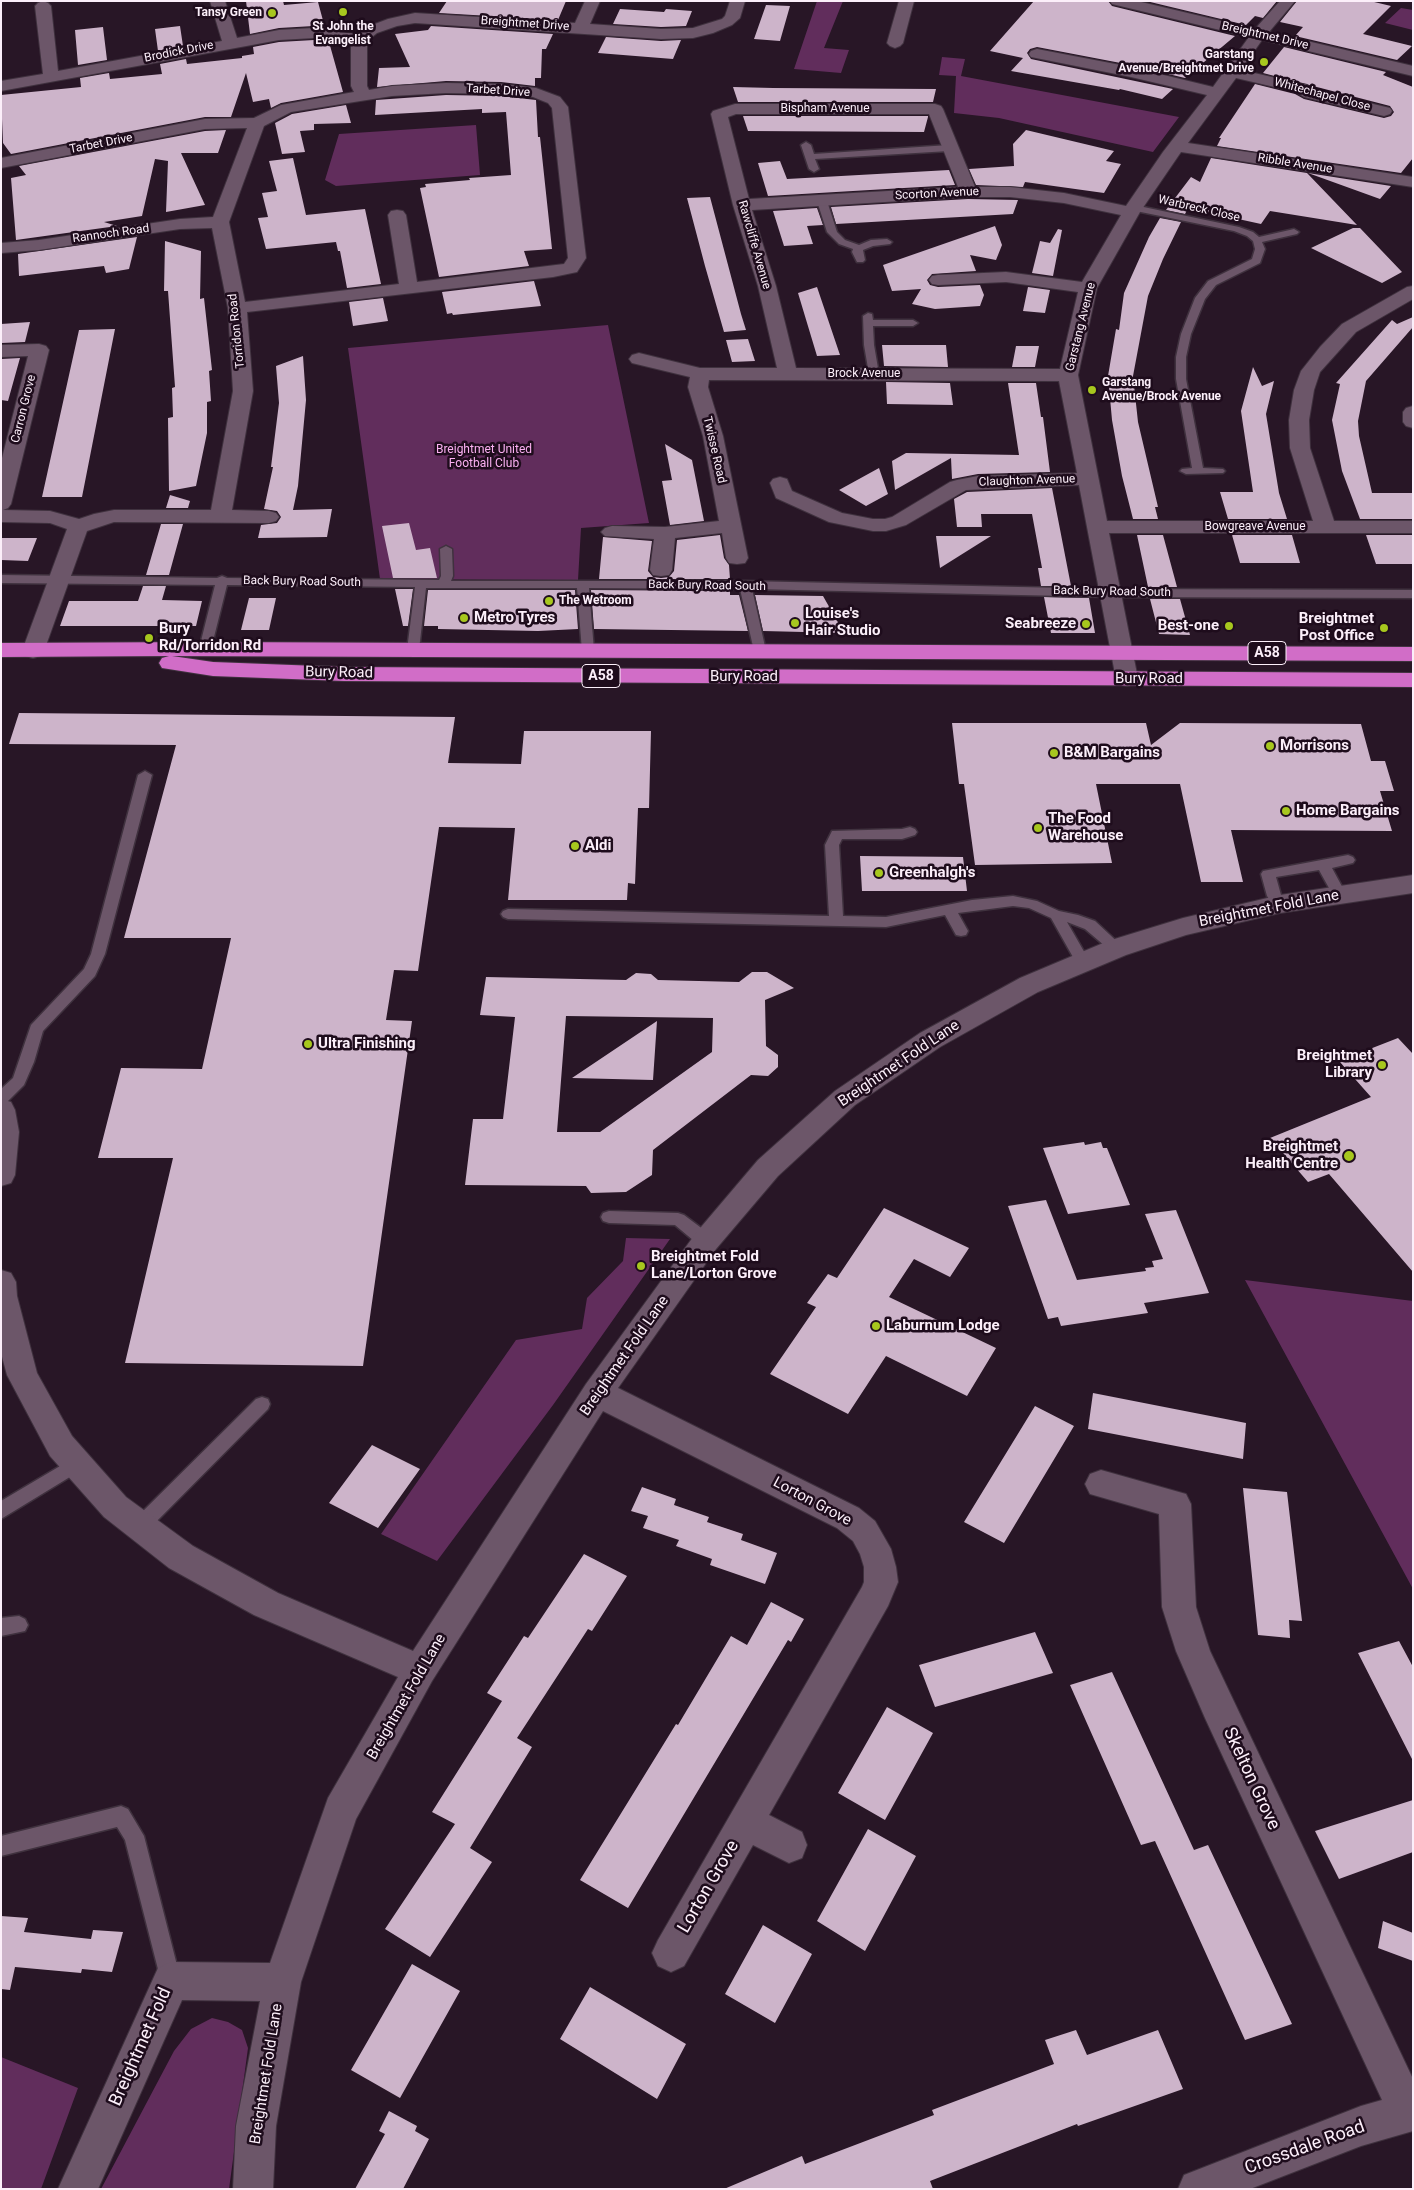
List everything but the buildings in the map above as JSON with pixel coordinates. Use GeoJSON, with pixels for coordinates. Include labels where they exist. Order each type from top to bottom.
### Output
{"type":"FeatureCollection","features":[{"type":"Feature","properties":{"kind":"highway","name":"Bury Road"},"geometry":{"type":"LineString","coordinates":[[1,650],[205,649],[1413,654]]}},
{"type":"Feature","properties":{"kind":"highway","name":"Bury Road"},"geometry":{"type":"LineString","coordinates":[[76,651],[213,669],[344,674],[1413,680]]}},
{"type":"Feature","properties":{"kind":"street"},"geometry":{"type":"LineString","coordinates":[[217,1],[231,43]]}},
{"type":"Feature","properties":{"kind":"street"},"geometry":{"type":"LineString","coordinates":[[415,18],[425,1]]}},
{"type":"Feature","properties":{"kind":"street"},"geometry":{"type":"LineString","coordinates":[[582,28],[593,1]]}},
{"type":"Feature","properties":{"kind":"street","name":"Breightmet Drive"},"geometry":{"type":"LineString","coordinates":[[359,39],[372,30],[393,22],[415,18],[661,34],[692,33],[708,30],[727,22],[732,18],[738,1]]}},
{"type":"Feature","properties":{"kind":"street"},"geometry":{"type":"LineString","coordinates":[[896,43],[908,1]]}},
{"type":"Feature","properties":{"kind":"street","name":"Breightmet Drive"},"geometry":{"type":"LineString","coordinates":[[1117,1],[1413,71]]}},
{"type":"Feature","properties":{"kind":"street","name":"Garstang Avenue"},"geometry":{"type":"LineString","coordinates":[[1127,679],[1068,375],[1088,288],[1132,210],[1258,35],[1288,1]]}},
{"type":"Feature","properties":{"kind":"street"},"geometry":{"type":"LineString","coordinates":[[51,76],[36,6],[59,4]]}},
{"type":"Feature","properties":{"kind":"street","name":"Brodick Drive"},"geometry":{"type":"LineString","coordinates":[[1,86],[231,43],[298,33],[335,34],[359,39]]}},
{"type":"Feature","properties":{"kind":"street"},"geometry":{"type":"LineString","coordinates":[[359,39],[359,86],[363,95]]}},
{"type":"Feature","properties":{"kind":"street"},"geometry":{"type":"LineString","coordinates":[[1037,54],[1130,72],[1217,93]]}},
{"type":"Feature","properties":{"kind":"street","name":"Whitechapel Close"},"geometry":{"type":"LineString","coordinates":[[1231,72],[1301,88],[1310,94],[1384,110]]}},
{"type":"Feature","properties":{"kind":"street","name":"Tarbet Drive"},"geometry":{"type":"LineString","coordinates":[[1,163],[205,124],[257,123],[287,108],[363,95],[422,89],[501,89],[536,93],[554,100],[560,107],[577,258],[571,268],[553,272],[237,308]]}},
{"type":"Feature","properties":{"kind":"street","name":"Bispham Avenue"},"geometry":{"type":"LineString","coordinates":[[718,116],[723,111],[735,109],[935,109],[949,148]]}},
{"type":"Feature","properties":{"kind":"street","name":"Rawcliffe Avenue"},"geometry":{"type":"LineString","coordinates":[[718,116],[742,205],[767,286],[788,374]]}},
{"type":"Feature","properties":{"kind":"street"},"geometry":{"type":"LineString","coordinates":[[220,222],[257,123]]}},
{"type":"Feature","properties":{"kind":"street","name":"Ribble Avenue"},"geometry":{"type":"LineString","coordinates":[[1177,146],[1413,182]]}},
{"type":"Feature","properties":{"kind":"street"},"geometry":{"type":"LineString","coordinates":[[949,148],[968,192]]}},
{"type":"Feature","properties":{"kind":"street","name":"Scorton Avenue"},"geometry":{"type":"LineString","coordinates":[[742,205],[968,192],[1010,192],[1064,198],[1132,210]]}},
{"type":"Feature","properties":{"kind":"street"},"geometry":{"type":"LineString","coordinates":[[397,215],[408,288]]}},
{"type":"Feature","properties":{"kind":"street","name":"Rannoch Road"},"geometry":{"type":"LineString","coordinates":[[1,248],[39,245],[180,224],[220,222]]}},
{"type":"Feature","properties":{"kind":"street","name":"Torridon Road"},"geometry":{"type":"LineString","coordinates":[[220,222],[237,308],[242,391],[221,515]]}},
{"type":"Feature","properties":{"kind":"street"},"geometry":{"type":"LineString","coordinates":[[938,280],[1011,277],[1088,288]]}},
{"type":"Feature","properties":{"kind":"street"},"geometry":{"type":"LineString","coordinates":[[1326,527],[1300,448],[1299,420],[1304,390],[1311,371],[1326,351],[1349,328],[1413,292]]}},
{"type":"Feature","properties":{"kind":"street","name":"Carron Grove"},"geometry":{"type":"LineString","coordinates":[[1,351],[39,350],[1,504]]}},
{"type":"Feature","properties":{"kind":"street","name":"Brock Avenue"},"geometry":{"type":"LineString","coordinates":[[639,359],[658,370],[700,374],[1068,375]]}},
{"type":"Feature","properties":{"kind":"street","name":"Twisse Road"},"geometry":{"type":"LineString","coordinates":[[700,374],[698,387],[713,436],[737,558]]}},
{"type":"Feature","properties":{"kind":"street"},"geometry":{"type":"LineString","coordinates":[[1413,412],[1413,422]]}},
{"type":"Feature","properties":{"kind":"street","name":"Claughton Avenue"},"geometry":{"type":"LineString","coordinates":[[775,490],[836,518],[873,525],[890,533],[899,521],[957,486],[978,482],[1089,479]]}},
{"type":"Feature","properties":{"kind":"street"},"geometry":{"type":"LineString","coordinates":[[1,516],[50,517],[66,521],[78,527],[114,516],[221,515],[269,517]]}},
{"type":"Feature","properties":{"kind":"street"},"geometry":{"type":"LineString","coordinates":[[612,532],[665,533],[731,526]]}},
{"type":"Feature","properties":{"kind":"street"},"geometry":{"type":"LineString","coordinates":[[33,651],[78,527]]}},
{"type":"Feature","properties":{"kind":"street","name":"Bowgreave Avenue"},"geometry":{"type":"LineString","coordinates":[[1097,527],[1413,528]]}},
{"type":"Feature","properties":{"kind":"street"},"geometry":{"type":"LineString","coordinates":[[661,570],[665,533]]}},
{"type":"Feature","properties":{"kind":"street","name":"Breightmet Fold Lane"},"geometry":{"type":"LineString","coordinates":[[253,2189],[256,2126],[282,1982],[341,1811],[420,1670],[597,1393],[706,1241],[768,1168],[845,1098],[930,1040],[980,1010],[1029,985],[1117,948],[1182,927],[1280,904],[1413,884]]}},
{"type":"Feature","properties":{"kind":"street"},"geometry":{"type":"LineString","coordinates":[[1,1110],[5,1132],[1,1175]]}},
{"type":"Feature","properties":{"kind":"street"},"geometry":{"type":"LineString","coordinates":[[1,1282],[2,1296],[22,1375],[61,1446],[115,1507],[181,1557],[266,1604],[420,1670]]}},
{"type":"Feature","properties":{"kind":"street","name":"Lorton Grove"},"geometry":{"type":"LineString","coordinates":[[597,1393],[848,1518],[864,1531],[875,1549],[880,1566],[881,1582],[876,1595],[671,1953]]}},
{"type":"Feature","properties":{"kind":"street","name":"Skelton Grove"},"geometry":{"type":"LineString","coordinates":[[1100,1484],[1175,1504],[1179,1607],[1193,1651],[1216,1706],[1410,2111]]}},
{"type":"Feature","properties":{"kind":"street"},"geometry":{"type":"LineString","coordinates":[[746,1822],[789,1845]]}},
{"type":"Feature","properties":{"kind":"street","name":"Breightmet Fold"},"geometry":{"type":"LineString","coordinates":[[78,2189],[171,1981],[282,1982]]}},
{"type":"Feature","properties":{"kind":"street","name":"Crossdale Road"},"geometry":{"type":"LineString","coordinates":[[1221,2184],[1361,2126],[1410,2111]]}},
{"type":"Feature","properties":{"kind":"lane"},"geometry":{"type":"LineString","coordinates":[[806,146],[814,169]]}},
{"type":"Feature","properties":{"kind":"lane"},"geometry":{"type":"LineString","coordinates":[[810,157],[949,148]]}},
{"type":"Feature","properties":{"kind":"lane"},"geometry":{"type":"LineString","coordinates":[[822,201],[832,232],[842,242],[859,248],[887,242]]}},
{"type":"Feature","properties":{"kind":"lane","name":"Warbreck Close"},"geometry":{"type":"LineString","coordinates":[[1132,210],[1236,229],[1250,234],[1257,240]]}},
{"type":"Feature","properties":{"kind":"lane"},"geometry":{"type":"LineString","coordinates":[[1219,471],[1192,471],[1181,379],[1181,357],[1186,334],[1200,298],[1212,284],[1257,261],[1260,249],[1257,240],[1294,232]]}},
{"type":"Feature","properties":{"kind":"lane"},"geometry":{"type":"LineString","coordinates":[[859,248],[857,252],[860,260]]}},
{"type":"Feature","properties":{"kind":"lane"},"geometry":{"type":"LineString","coordinates":[[874,374],[869,345],[868,319],[913,323]]}},
{"type":"Feature","properties":{"kind":"lane"},"geometry":{"type":"LineString","coordinates":[[443,584],[447,576],[446,549]]}},
{"type":"Feature","properties":{"kind":"lane","name":"Back Bury Road South"},"geometry":{"type":"LineString","coordinates":[[1,579],[222,580],[422,584],[745,585],[1110,592],[1413,594]]}},
{"type":"Feature","properties":{"kind":"lane"},"geometry":{"type":"LineString","coordinates":[[205,649],[222,580]]}},
{"type":"Feature","properties":{"kind":"lane"},"geometry":{"type":"LineString","coordinates":[[413,650],[422,584]]}},
{"type":"Feature","properties":{"kind":"lane"},"geometry":{"type":"LineString","coordinates":[[583,585],[588,651]]}},
{"type":"Feature","properties":{"kind":"lane"},"geometry":{"type":"LineString","coordinates":[[745,585],[760,651]]}},
{"type":"Feature","properties":{"kind":"lane"},"geometry":{"type":"LineString","coordinates":[[1,1099],[19,1081],[27,1062],[36,1029],[90,972],[98,954],[145,775]]}},
{"type":"Feature","properties":{"kind":"lane"},"geometry":{"type":"LineString","coordinates":[[836,920],[832,845],[837,834],[902,834],[910,832]]}},
{"type":"Feature","properties":{"kind":"lane"},"geometry":{"type":"LineString","coordinates":[[1280,904],[1274,896],[1268,874],[1348,860]]}},
{"type":"Feature","properties":{"kind":"lane"},"geometry":{"type":"LineString","coordinates":[[1323,864],[1340,894]]}},
{"type":"Feature","properties":{"kind":"lane"},"geometry":{"type":"LineString","coordinates":[[508,914],[886,922],[994,901],[1013,901],[1032,904],[1056,915],[1073,918],[1090,925],[1117,948]]}},
{"type":"Feature","properties":{"kind":"lane"},"geometry":{"type":"LineString","coordinates":[[949,910],[961,931]]}},
{"type":"Feature","properties":{"kind":"lane"},"geometry":{"type":"LineString","coordinates":[[1056,915],[1083,962]]}},
{"type":"Feature","properties":{"kind":"lane"},"geometry":{"type":"LineString","coordinates":[[608,1217],[678,1219],[706,1241]]}},
{"type":"Feature","properties":{"kind":"lane"},"geometry":{"type":"LineString","coordinates":[[140,1526],[262,1404]]}},
{"type":"Feature","properties":{"kind":"lane"},"geometry":{"type":"LineString","coordinates":[[1,1511],[76,1464]]}},
{"type":"Feature","properties":{"kind":"lane"},"geometry":{"type":"LineString","coordinates":[[1,1846],[121,1816],[134,1836],[171,1981]]}},
{"type":"Feature","properties":{"kind":"green space"},"geometry":{"type":"Polygon","coordinates":[[[817,1],[843,1],[824,48],[849,50],[841,73],[794,69],[817,1]]]}},
{"type":"Feature","properties":{"kind":"green space"},"geometry":{"type":"Polygon","coordinates":[[[1401,8],[1413,10],[1413,30],[1385,23],[1401,8]]]}},
{"type":"Feature","properties":{"kind":"green space"},"geometry":{"type":"Polygon","coordinates":[[[942,57],[965,59],[961,76],[1179,117],[1153,152],[999,118],[954,113],[956,76],[939,75],[942,57]]]}},
{"type":"Feature","properties":{"kind":"green space"},"geometry":{"type":"Polygon","coordinates":[[[476,125],[480,175],[336,186],[325,180],[339,134],[476,125]]]}},
{"type":"Feature","properties":{"kind":"green space","name":"Breightmet United Football Club"},"geometry":{"type":"Polygon","coordinates":[[[608,325],[649,523],[581,528],[578,580],[380,579],[348,348],[608,325]]]}},
{"type":"Feature","properties":{"kind":"green space"},"geometry":{"type":"Polygon","coordinates":[[[626,1238],[670,1239],[553,1405],[437,1561],[381,1534],[516,1340],[582,1329],[587,1298],[623,1261],[626,1238]]]}},
{"type":"Feature","properties":{"kind":"green space"},"geometry":{"type":"Polygon","coordinates":[[[1245,1280],[1413,1301],[1413,1589],[1245,1280]]]}},
{"type":"Feature","properties":{"kind":"green space"},"geometry":{"type":"Polygon","coordinates":[[[212,2018],[228,2022],[242,2030],[248,2048],[229,2189],[101,2189],[174,2051],[191,2029],[212,2018]]]}},
{"type":"Feature","properties":{"kind":"green space"},"geometry":{"type":"Polygon","coordinates":[[[1,2057],[78,2088],[41,2189],[1,2189],[1,2057]]]}},
{"type":"Feature","properties":{"kind":"place","name":"St John the Evangelist"},"geometry":{"type":"Point","coordinates":[343,12]}},
{"type":"Feature","properties":{"kind":"place","name":"Tansy Green"},"geometry":{"type":"Point","coordinates":[272,13]}},
{"type":"Feature","properties":{"kind":"place","name":"Garstang Avenue/Breightmet Drive"},"geometry":{"type":"Point","coordinates":[1264,62]}},
{"type":"Feature","properties":{"kind":"place","name":"Garstang Avenue/Brock Avenue"},"geometry":{"type":"Point","coordinates":[1092,390]}},
{"type":"Feature","properties":{"kind":"place","name":"The Wetroom"},"geometry":{"type":"Point","coordinates":[549,601]}},
{"type":"Feature","properties":{"kind":"place","name":"Metro Tyres"},"geometry":{"type":"Point","coordinates":[464,618]}},
{"type":"Feature","properties":{"kind":"place","name":"Louise's Hair Studio"},"geometry":{"type":"Point","coordinates":[795,623]}},
{"type":"Feature","properties":{"kind":"place","name":"Seabreeze"},"geometry":{"type":"Point","coordinates":[1086,624]}},
{"type":"Feature","properties":{"kind":"place","name":"Best-one"},"geometry":{"type":"Point","coordinates":[1229,626]}},
{"type":"Feature","properties":{"kind":"place","name":"Breightmet Post Office"},"geometry":{"type":"Point","coordinates":[1384,628]}},
{"type":"Feature","properties":{"kind":"place","name":"Bury Rd/Torridon Rd"},"geometry":{"type":"Point","coordinates":[149,638]}},
{"type":"Feature","properties":{"kind":"place","name":"Morrisons"},"geometry":{"type":"Point","coordinates":[1270,746]}},
{"type":"Feature","properties":{"kind":"place","name":"B&M Bargains"},"geometry":{"type":"Point","coordinates":[1054,753]}},
{"type":"Feature","properties":{"kind":"place","name":"Home Bargains"},"geometry":{"type":"Point","coordinates":[1286,811]}},
{"type":"Feature","properties":{"kind":"place","name":"The Food Warehouse"},"geometry":{"type":"Point","coordinates":[1038,828]}},
{"type":"Feature","properties":{"kind":"place","name":"Aldi"},"geometry":{"type":"Point","coordinates":[575,846]}},
{"type":"Feature","properties":{"kind":"place","name":"Greenhalgh's"},"geometry":{"type":"Point","coordinates":[879,873]}},
{"type":"Feature","properties":{"kind":"place","name":"Ultra Finishing"},"geometry":{"type":"Point","coordinates":[308,1044]}},
{"type":"Feature","properties":{"kind":"place","name":"Breightmet Library"},"geometry":{"type":"Point","coordinates":[1382,1065]}},
{"type":"Feature","properties":{"kind":"place","name":"Breightmet Health Centre"},"geometry":{"type":"Point","coordinates":[1349,1156]}},
{"type":"Feature","properties":{"kind":"place","name":"Breightmet Fold Lane/Lorton Grove"},"geometry":{"type":"Point","coordinates":[641,1266]}},
{"type":"Feature","properties":{"kind":"place","name":"Laburnum Lodge"},"geometry":{"type":"Point","coordinates":[876,1326]}}]}
